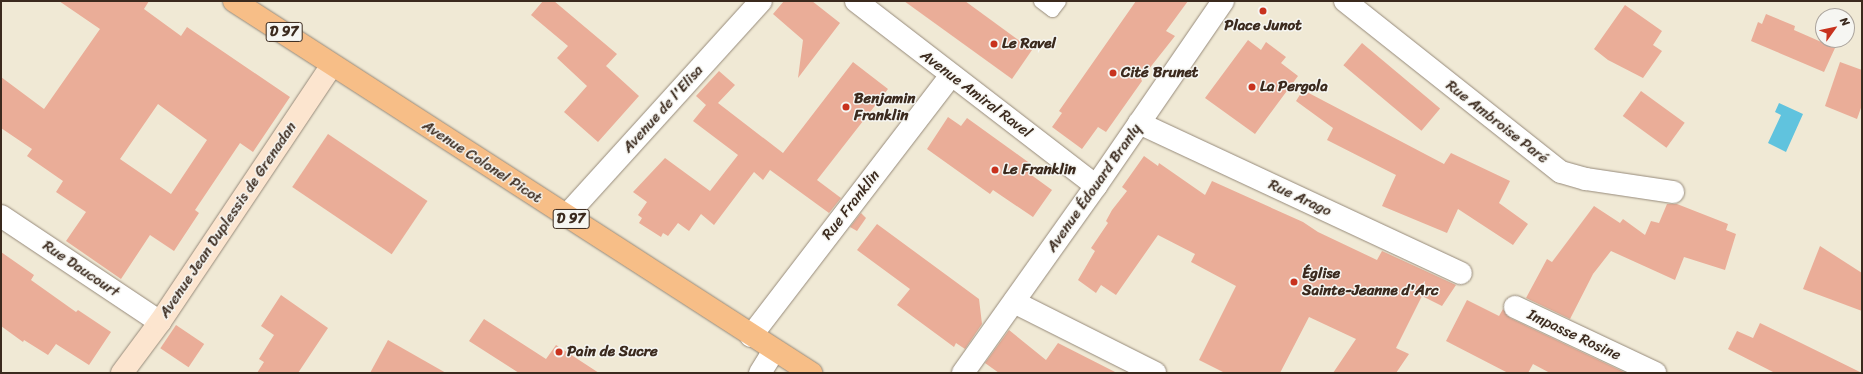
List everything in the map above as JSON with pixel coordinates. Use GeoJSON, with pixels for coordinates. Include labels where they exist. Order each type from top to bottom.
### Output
{"type":"FeatureCollection","features":[{"type":"Feature","properties":{"kind":"main road","name":"Avenue Colonel Picot"},"geometry":{"type":"LineString","coordinates":[[239,2],[332,65],[750,336],[811,373]]}},
{"type":"Feature","properties":{"kind":"main road","name":"Avenue Jean Duplessis de Grenadan"},"geometry":{"type":"LineString","coordinates":[[122,373],[160,322],[332,65]]}},
{"type":"Feature","properties":{"kind":"street","name":"Avenue de l'Elisa"},"geometry":{"type":"LineString","coordinates":[[566,216],[760,1]]}},
{"type":"Feature","properties":{"kind":"street","name":"Avenue Amiral Ravel"},"geometry":{"type":"LineString","coordinates":[[856,1],[1096,186]]}},
{"type":"Feature","properties":{"kind":"street","name":"Avenue Édouard Branly"},"geometry":{"type":"LineString","coordinates":[[963,373],[1096,186],[1223,1]]}},
{"type":"Feature","properties":{"kind":"street","name":"Rue Ambroise Paré"},"geometry":{"type":"LineString","coordinates":[[1345,1],[1561,172],[1586,179],[1673,192]]}},
{"type":"Feature","properties":{"kind":"street","name":"Rue Franklin"},"geometry":{"type":"LineString","coordinates":[[750,336],[951,75]]}},
{"type":"Feature","properties":{"kind":"street","name":"Rue Arago"},"geometry":{"type":"LineString","coordinates":[[1139,123],[1460,273]]}},
{"type":"Feature","properties":{"kind":"street","name":"Rue Daucourt"},"geometry":{"type":"LineString","coordinates":[[1,216],[160,322]]}},
{"type":"Feature","properties":{"kind":"street"},"geometry":{"type":"LineString","coordinates":[[1014,302],[1155,373]]}},
{"type":"Feature","properties":{"kind":"street","name":"Impasse Rosine"},"geometry":{"type":"LineString","coordinates":[[1515,307],[1655,373]]}},
{"type":"Feature","properties":{"kind":"street"},"geometry":{"type":"LineString","coordinates":[[760,373],[774,351]]}},
{"type":"Feature","properties":{"kind":"lane"},"geometry":{"type":"LineString","coordinates":[[1040,1],[1052,10],[1059,1]]}},
{"type":"Feature","properties":{"kind":"water"},"geometry":{"type":"Polygon","coordinates":[[[1779,103],[1803,114],[1786,152],[1768,143],[1781,115],[1775,112],[1779,103]]]}},
{"type":"Feature","properties":{"kind":"building"},"geometry":{"type":"Polygon","coordinates":[[[59,1],[149,1],[144,9],[181,36],[187,27],[290,97],[253,152],[240,143],[195,210],[199,213],[174,251],[150,235],[121,279],[66,241],[86,212],[56,192],[63,181],[27,156],[32,149],[1,128],[1,77],[44,109],[100,29],[59,1]],[[158,104],[120,159],[171,194],[207,140],[158,104]]]}},
{"type":"Feature","properties":{"kind":"building"},"geometry":{"type":"Polygon","coordinates":[[[543,1],[554,1],[617,54],[606,66],[639,96],[598,142],[564,112],[587,86],[557,58],[568,46],[531,15],[543,1]]]}},
{"type":"Feature","properties":{"kind":"building"},"geometry":{"type":"Polygon","coordinates":[[[784,1],[812,1],[840,23],[798,78],[803,40],[773,14],[784,1]]]}},
{"type":"Feature","properties":{"kind":"building","name":"Le Ravel"},"geometry":{"type":"Polygon","coordinates":[[[904,1],[965,1],[1032,50],[1012,79],[904,1]]]}},
{"type":"Feature","properties":{"kind":"building","name":"Cité Brunet"},"geometry":{"type":"Polygon","coordinates":[[[1136,1],[1188,1],[1166,31],[1175,36],[1141,79],[1142,81],[1106,132],[1098,127],[1082,149],[1052,127],[1062,113],[1059,111],[1136,1]]]}},
{"type":"Feature","properties":{"kind":"building"},"geometry":{"type":"Polygon","coordinates":[[[1625,5],[1662,31],[1653,45],[1662,51],[1643,78],[1608,60],[1594,49],[1625,5]]]}},
{"type":"Feature","properties":{"kind":"building"},"geometry":{"type":"Polygon","coordinates":[[[1766,14],[1795,26],[1794,30],[1815,39],[1815,48],[1835,48],[1824,72],[1751,41],[1758,22],[1762,24],[1766,14]]]}},
{"type":"Feature","properties":{"kind":"building","name":"La Pergola"},"geometry":{"type":"Polygon","coordinates":[[[1248,40],[1261,50],[1266,42],[1286,57],[1281,63],[1298,76],[1255,134],[1205,98],[1248,40]]]}},
{"type":"Feature","properties":{"kind":"building"},"geometry":{"type":"Polygon","coordinates":[[[1362,43],[1440,109],[1421,131],[1343,65],[1362,43]]]}},
{"type":"Feature","properties":{"kind":"building"},"geometry":{"type":"Polygon","coordinates":[[[853,62],[888,89],[817,180],[841,198],[829,213],[770,170],[763,180],[754,172],[714,225],[701,214],[689,231],[678,223],[668,236],[663,233],[661,237],[639,223],[642,218],[638,215],[647,202],[633,192],[665,158],[710,191],[738,155],[693,121],[706,105],[696,96],[719,71],[735,85],[718,103],[783,153],[853,62]]]}},
{"type":"Feature","properties":{"kind":"building"},"geometry":{"type":"Polygon","coordinates":[[[1840,62],[1862,70],[1862,105],[1857,119],[1825,106],[1840,62]]]}},
{"type":"Feature","properties":{"kind":"building"},"geometry":{"type":"Polygon","coordinates":[[[1303,90],[1444,164],[1451,153],[1510,181],[1499,203],[1528,224],[1513,245],[1458,209],[1447,233],[1382,206],[1396,175],[1327,140],[1333,128],[1296,101],[1303,90]]]}},
{"type":"Feature","properties":{"kind":"building"},"geometry":{"type":"Polygon","coordinates":[[[1641,91],[1685,123],[1666,148],[1623,116],[1641,91]]]}},
{"type":"Feature","properties":{"kind":"building","name":"Le Franklin"},"geometry":{"type":"Polygon","coordinates":[[[948,117],[961,126],[967,118],[1035,167],[1030,174],[1052,190],[1033,217],[993,190],[990,194],[927,149],[948,117]]]}},
{"type":"Feature","properties":{"kind":"building"},"geometry":{"type":"Polygon","coordinates":[[[328,134],[427,201],[392,254],[292,187],[328,134]]]}},
{"type":"Feature","properties":{"kind":"building"},"geometry":{"type":"Polygon","coordinates":[[[1144,156],[1158,166],[1159,163],[1205,195],[1212,181],[1303,222],[1318,232],[1377,260],[1382,251],[1456,285],[1442,306],[1422,296],[1396,348],[1409,354],[1396,373],[1333,373],[1356,339],[1309,317],[1280,373],[1225,373],[1199,360],[1236,286],[1191,262],[1195,254],[1158,235],[1116,295],[1101,285],[1096,293],[1078,280],[1095,251],[1091,248],[1108,223],[1106,221],[1112,210],[1127,191],[1122,187],[1144,156]]]}},
{"type":"Feature","properties":{"kind":"building"},"geometry":{"type":"Polygon","coordinates":[[[1667,204],[1677,204],[1728,224],[1726,230],[1736,234],[1725,270],[1684,257],[1675,280],[1611,251],[1593,274],[1570,319],[1526,298],[1547,259],[1552,262],[1594,206],[1620,223],[1623,219],[1645,235],[1651,221],[1659,223],[1667,204]]]}},
{"type":"Feature","properties":{"kind":"building"},"geometry":{"type":"Polygon","coordinates":[[[861,213],[866,218],[857,231],[850,227],[861,213]]]}},
{"type":"Feature","properties":{"kind":"building"},"geometry":{"type":"Polygon","coordinates":[[[877,224],[979,299],[982,324],[965,349],[956,343],[954,347],[897,305],[910,289],[857,250],[877,224]]]}},
{"type":"Feature","properties":{"kind":"building"},"geometry":{"type":"Polygon","coordinates":[[[1820,246],[1862,273],[1862,311],[1803,289],[1820,246]]]}},
{"type":"Feature","properties":{"kind":"building"},"geometry":{"type":"Polygon","coordinates":[[[1,252],[34,275],[31,280],[76,312],[78,310],[111,332],[89,365],[56,344],[48,355],[24,340],[23,342],[1,326],[1,252]]]}},
{"type":"Feature","properties":{"kind":"building"},"geometry":{"type":"Polygon","coordinates":[[[281,295],[328,328],[298,373],[257,373],[264,362],[259,359],[274,335],[261,326],[281,295]]]}},
{"type":"Feature","properties":{"kind":"building"},"geometry":{"type":"Polygon","coordinates":[[[1467,300],[1499,316],[1503,309],[1510,318],[1626,373],[1550,373],[1533,364],[1528,373],[1508,373],[1446,341],[1467,300]]]}},
{"type":"Feature","properties":{"kind":"building"},"geometry":{"type":"Polygon","coordinates":[[[484,319],[546,359],[556,345],[599,373],[519,373],[469,341],[484,319]]]}},
{"type":"Feature","properties":{"kind":"building"},"geometry":{"type":"Polygon","coordinates":[[[1760,323],[1862,373],[1775,373],[1728,349],[1737,331],[1753,338],[1760,323]]]}},
{"type":"Feature","properties":{"kind":"building"},"geometry":{"type":"Polygon","coordinates":[[[176,325],[204,344],[189,367],[160,348],[176,325]]]}},
{"type":"Feature","properties":{"kind":"building"},"geometry":{"type":"Polygon","coordinates":[[[1009,330],[1046,360],[1058,343],[1117,373],[999,373],[985,363],[1009,330]]]}},
{"type":"Feature","properties":{"kind":"building"},"geometry":{"type":"Polygon","coordinates":[[[388,340],[446,373],[370,373],[388,340]]]}},
{"type":"Feature","properties":{"kind":"place","name":"Place Junot"},"geometry":{"type":"Point","coordinates":[1263,11]}},
{"type":"Feature","properties":{"kind":"place","name":"Le Ravel"},"geometry":{"type":"Point","coordinates":[994,44]}},
{"type":"Feature","properties":{"kind":"place","name":"Cité Brunet"},"geometry":{"type":"Point","coordinates":[1113,73]}},
{"type":"Feature","properties":{"kind":"place","name":"La Pergola"},"geometry":{"type":"Point","coordinates":[1252,87]}},
{"type":"Feature","properties":{"kind":"place","name":"Benjamin Franklin"},"geometry":{"type":"Point","coordinates":[846,107]}},
{"type":"Feature","properties":{"kind":"place","name":"Le Franklin"},"geometry":{"type":"Point","coordinates":[995,170]}},
{"type":"Feature","properties":{"kind":"place","name":"Église Sainte-Jeanne d'Arc"},"geometry":{"type":"Point","coordinates":[1294,282]}},
{"type":"Feature","properties":{"kind":"place","name":"Pain de Sucre"},"geometry":{"type":"Point","coordinates":[559,352]}}]}
